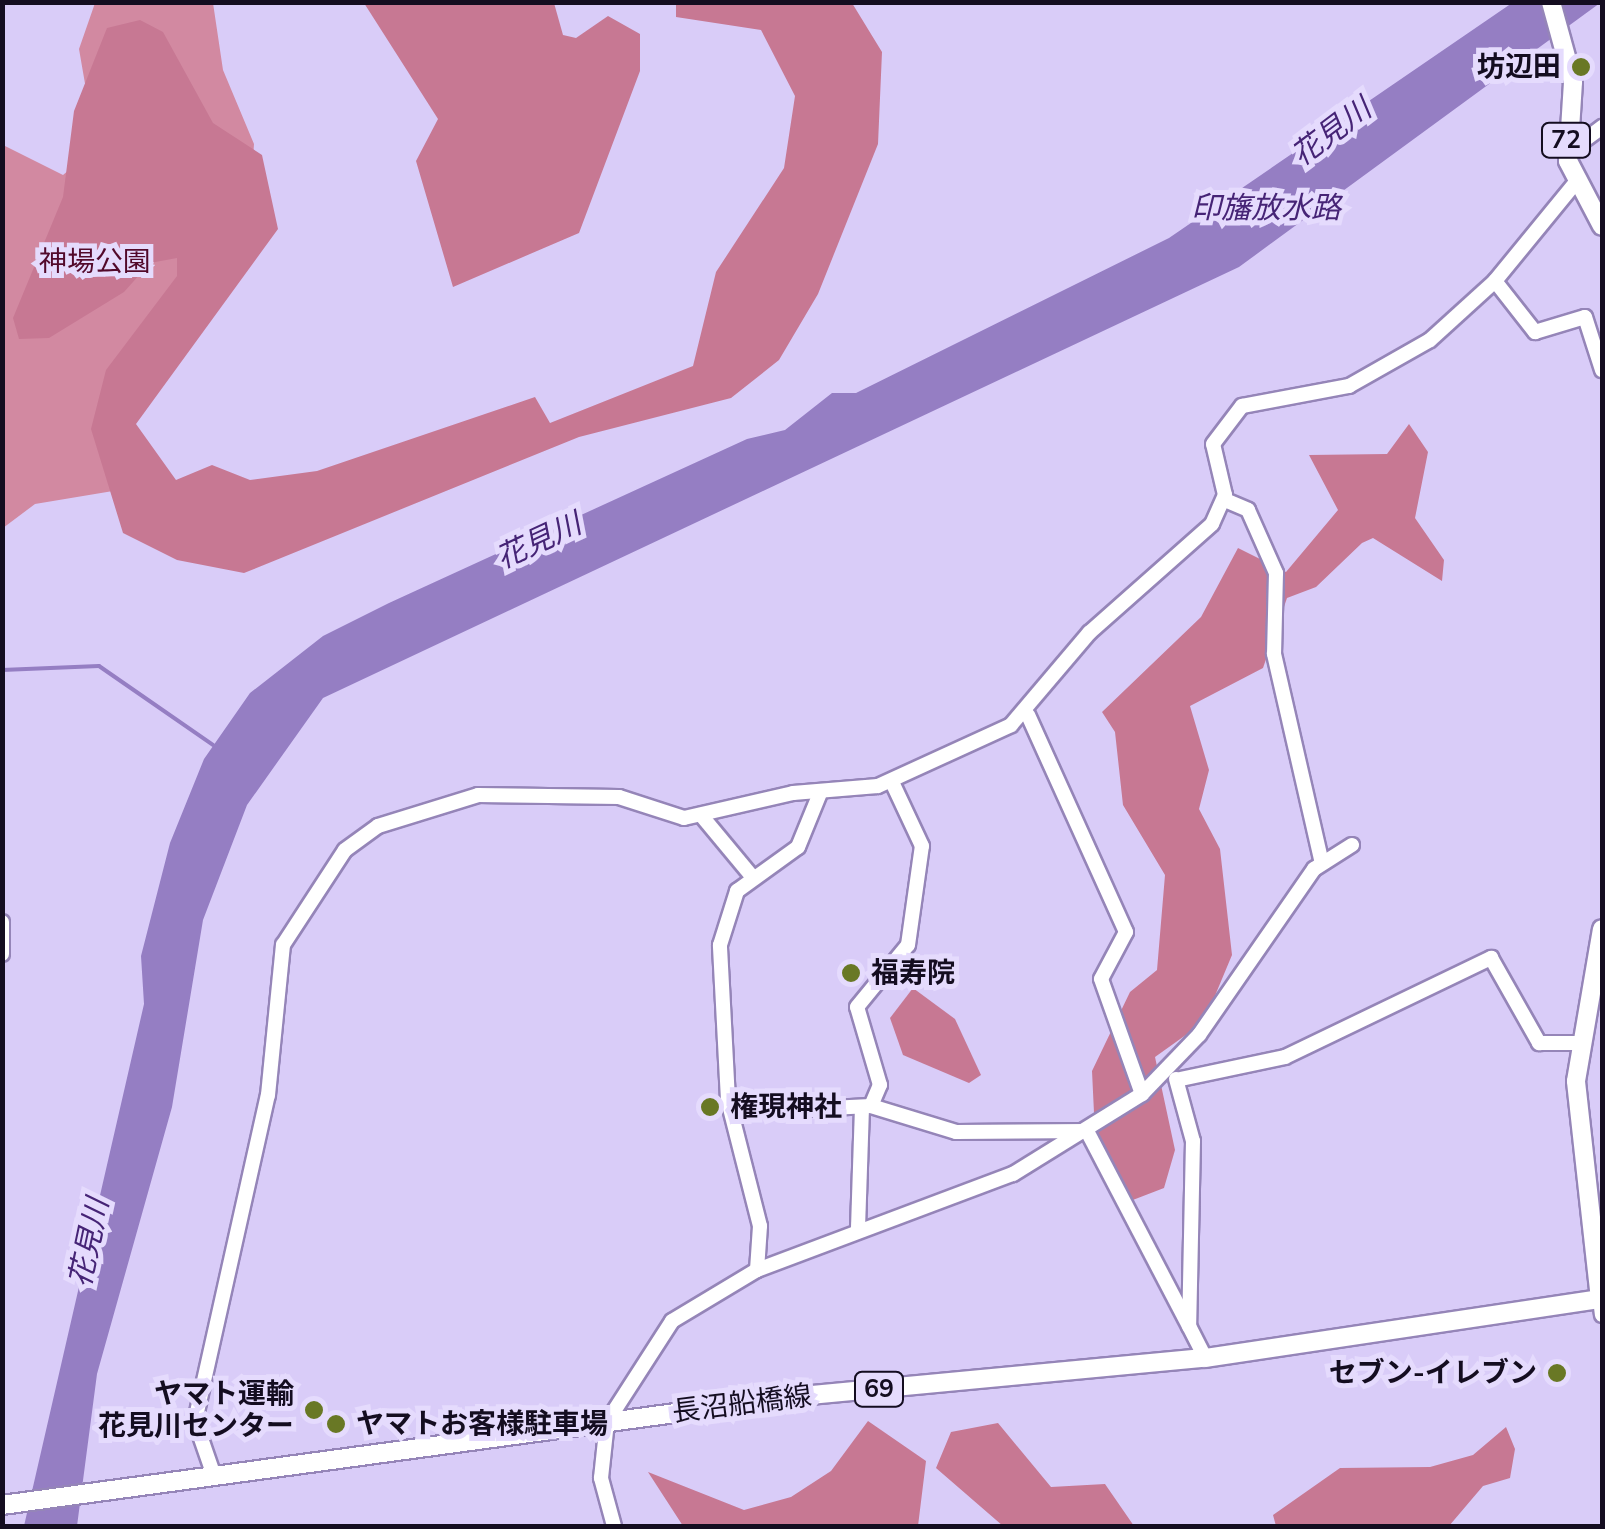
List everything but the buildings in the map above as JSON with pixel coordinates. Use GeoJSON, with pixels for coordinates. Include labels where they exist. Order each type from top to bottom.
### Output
{"type":"FeatureCollection","features":[{"type":"Feature","properties":{"kind":"main road","name":"72"},"geometry":{"type":"LineString","coordinates":[[1550,2],[1573,82],[1566,154],[1576,182],[1602,226]]}},
{"type":"Feature","properties":{"kind":"main road"},"geometry":{"type":"LineString","coordinates":[[1602,929],[1578,1044],[1578,1142],[1602,1304]]}},
{"type":"Feature","properties":{"kind":"main road","name":"長沼船橋線"},"geometry":{"type":"LineString","coordinates":[[2,1504],[607,1422],[1205,1358],[1602,1304]]}},
{"type":"Feature","properties":{"kind":"street"},"geometry":{"type":"LineString","coordinates":[[1566,154],[1602,127]]}},
{"type":"Feature","properties":{"kind":"street"},"geometry":{"type":"LineString","coordinates":[[213,1473],[194,1420],[268,1095],[283,945],[345,850],[378,826],[478,796],[620,797],[671,816],[701,816],[892,782],[1028,716],[1062,662],[1212,524],[1225,500],[1213,444],[1242,406],[1379,372],[1496,280],[1576,182]]}},
{"type":"Feature","properties":{"kind":"street"},"geometry":{"type":"LineString","coordinates":[[1496,280],[1535,332],[1581,314],[1602,370]]}},
{"type":"Feature","properties":{"kind":"street"},"geometry":{"type":"LineString","coordinates":[[1225,500],[1248,510],[1276,573],[1274,654],[1322,864]]}},
{"type":"Feature","properties":{"kind":"street"},"geometry":{"type":"LineString","coordinates":[[1028,716],[1126,932],[1101,979],[1142,1094]]}},
{"type":"Feature","properties":{"kind":"street"},"geometry":{"type":"LineString","coordinates":[[858,1228],[866,1107],[880,1085],[857,1007],[908,945],[922,846],[892,782]]}},
{"type":"Feature","properties":{"kind":"street"},"geometry":{"type":"LineString","coordinates":[[757,1270],[760,1226],[728,1100],[720,945],[750,874],[798,847],[820,793]]}},
{"type":"Feature","properties":{"kind":"street"},"geometry":{"type":"LineString","coordinates":[[701,816],[750,874]]}},
{"type":"Feature","properties":{"kind":"street"},"geometry":{"type":"LineString","coordinates":[[614,1526],[601,1478],[607,1422],[672,1321],[757,1270],[858,1228],[1013,1174],[1142,1094],[1163,1079],[1322,864],[1352,845]]}},
{"type":"Feature","properties":{"kind":"street"},"geometry":{"type":"LineString","coordinates":[[2,922],[2,954]]}},
{"type":"Feature","properties":{"kind":"street"},"geometry":{"type":"LineString","coordinates":[[1163,1079],[1180,1079],[1285,1057],[1491,958],[1540,1042],[1578,1044]]}},
{"type":"Feature","properties":{"kind":"street"},"geometry":{"type":"LineString","coordinates":[[1180,1079],[1193,1141],[1189,1326]]}},
{"type":"Feature","properties":{"kind":"street"},"geometry":{"type":"LineString","coordinates":[[728,1100],[787,1110],[866,1107],[956,1132],[1088,1131]]}},
{"type":"Feature","properties":{"kind":"street"},"geometry":{"type":"LineString","coordinates":[[1088,1131],[1205,1358]]}},
{"type":"Feature","properties":{"kind":"green space","name":"神場公園"},"geometry":{"type":"Polygon","coordinates":[[[95,3],[213,3],[223,70],[254,144],[250,203],[121,366],[131,488],[35,504],[3,528],[3,145],[63,175],[96,147],[79,49],[95,3]]]}},
{"type":"Feature","properties":{"kind":"green space"},"geometry":{"type":"Polygon","coordinates":[[[364,3],[554,3],[563,35],[576,38],[608,16],[640,34],[640,71],[579,233],[453,287],[416,161],[438,119],[364,3]]]}},
{"type":"Feature","properties":{"kind":"green space"},"geometry":{"type":"Polygon","coordinates":[[[676,3],[852,3],[882,52],[878,144],[818,294],[779,360],[731,398],[579,437],[244,573],[177,560],[123,533],[91,429],[106,370],[177,276],[177,258],[150,263],[124,292],[49,338],[19,339],[13,318],[63,197],[74,111],[107,28],[140,20],[163,32],[213,123],[262,155],[278,229],[136,424],[176,480],[212,465],[250,480],[317,471],[535,397],[550,423],[693,366],[716,272],[784,168],[795,96],[761,30],[676,17],[676,3]]]}},
{"type":"Feature","properties":{"kind":"green space"},"geometry":{"type":"Polygon","coordinates":[[[1409,424],[1428,452],[1415,518],[1444,560],[1442,581],[1373,538],[1362,543],[1316,587],[1287,598],[1263,668],[1190,706],[1209,770],[1199,809],[1220,849],[1232,955],[1204,1022],[1155,1057],[1175,1150],[1164,1188],[1125,1203],[1095,1134],[1092,1071],[1130,992],[1157,970],[1165,875],[1123,805],[1115,732],[1102,712],[1201,617],[1238,548],[1286,572],[1338,510],[1309,455],[1387,454],[1409,424]]]}},
{"type":"Feature","properties":{"kind":"green space"},"geometry":{"type":"Polygon","coordinates":[[[913,988],[955,1019],[981,1075],[969,1083],[903,1055],[890,1018],[913,988]]]}},
{"type":"Feature","properties":{"kind":"green space"},"geometry":{"type":"Polygon","coordinates":[[[868,1421],[926,1461],[918,1526],[683,1526],[648,1472],[744,1510],[791,1497],[831,1471],[868,1421]]]}},
{"type":"Feature","properties":{"kind":"green space"},"geometry":{"type":"Polygon","coordinates":[[[998,1423],[1051,1487],[1105,1484],[1134,1526],[1003,1526],[936,1468],[951,1432],[998,1423]]]}},
{"type":"Feature","properties":{"kind":"green space"},"geometry":{"type":"Polygon","coordinates":[[[1506,1427],[1515,1449],[1510,1478],[1483,1486],[1449,1526],[1276,1526],[1273,1515],[1340,1468],[1430,1467],[1473,1455],[1506,1427]]]}},
{"type":"Feature","properties":{"kind":"water","name":"印旛放水路"},"geometry":{"type":"Polygon","coordinates":[[[1512,3],[1600,3],[1239,267],[323,698],[247,805],[203,920],[172,1107],[97,1374],[77,1526],[24,1526],[144,1004],[141,956],[170,843],[204,759],[250,693],[323,636],[389,603],[747,439],[785,430],[832,393],[856,393],[1169,238],[1512,3]]]}},
{"type":"Feature","properties":{"kind":"waterway"},"geometry":{"type":"LineString","coordinates":[[2,670],[99,666],[213,745]]}},
{"type":"Feature","properties":{"kind":"place","name":"坊辺田"},"geometry":{"type":"Point","coordinates":[1581,67]}},
{"type":"Feature","properties":{"kind":"place","name":"福寿院"},"geometry":{"type":"Point","coordinates":[851,973]}},
{"type":"Feature","properties":{"kind":"place","name":"権現神社"},"geometry":{"type":"Point","coordinates":[710,1107]}},
{"type":"Feature","properties":{"kind":"place","name":"セブン-イレブン"},"geometry":{"type":"Point","coordinates":[1557,1373]}},
{"type":"Feature","properties":{"kind":"place","name":"ヤマト運輸 花見川センター"},"geometry":{"type":"Point","coordinates":[314,1410]}},
{"type":"Feature","properties":{"kind":"place","name":"ヤマトお客様駐車場"},"geometry":{"type":"Point","coordinates":[336,1424]}},
{"type":"Feature","properties":{"kind":"water label","name":"花見川"},"geometry":{"type":"Point","coordinates":[1332,133]}},
{"type":"Feature","properties":{"kind":"water label","name":"花見川"},"geometry":{"type":"Point","coordinates":[539,542]}},
{"type":"Feature","properties":{"kind":"water label","name":"花見川"},"geometry":{"type":"Point","coordinates":[90,1243]}}]}
